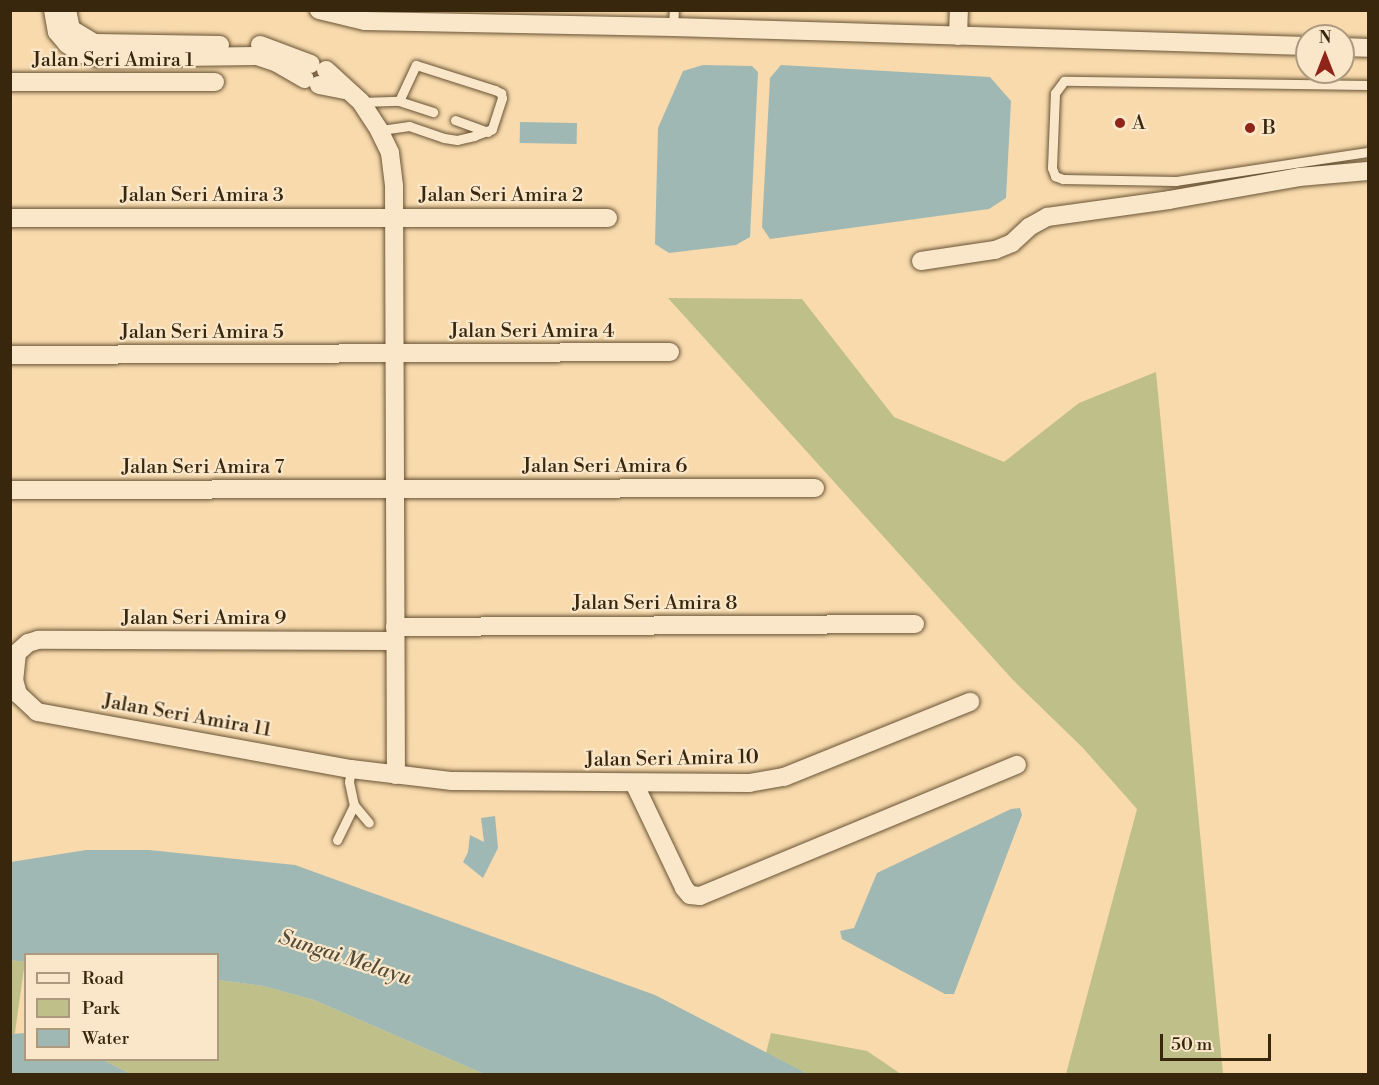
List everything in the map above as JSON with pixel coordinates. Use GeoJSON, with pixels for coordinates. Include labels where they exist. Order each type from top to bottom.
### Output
{"type":"FeatureCollection","features":[{"type":"Feature","properties":{"kind":"street"},"geometry":{"type":"LineString","coordinates":[[53,10],[57,32],[67,44],[82,54],[99,58],[257,56],[309,71]]}},
{"type":"Feature","properties":{"kind":"street"},"geometry":{"type":"LineString","coordinates":[[67,10],[71,29],[94,43],[259,45],[345,90],[361,102],[379,130],[390,153],[394,186],[396,775]]}},
{"type":"Feature","properties":{"kind":"street"},"geometry":{"type":"LineString","coordinates":[[319,10],[365,21],[674,19],[958,36],[1295,46]]}},
{"type":"Feature","properties":{"kind":"street"},"geometry":{"type":"LineString","coordinates":[[958,36],[959,10]]}},
{"type":"Feature","properties":{"kind":"street","name":"Jalan Seri Amira 1"},"geometry":{"type":"LineString","coordinates":[[10,82],[215,82]]}},
{"type":"Feature","properties":{"kind":"street"},"geometry":{"type":"LineString","coordinates":[[921,261],[995,250],[1012,243],[1029,227],[1047,217],[1320,175],[1368,171]]}},
{"type":"Feature","properties":{"kind":"street","name":"Jalan Seri Amira 3"},"geometry":{"type":"LineString","coordinates":[[10,218],[394,217]]}},
{"type":"Feature","properties":{"kind":"street","name":"Jalan Seri Amira 2"},"geometry":{"type":"LineString","coordinates":[[394,217],[608,218]]}},
{"type":"Feature","properties":{"kind":"street","name":"Jalan Seri Amira 4"},"geometry":{"type":"LineString","coordinates":[[394,355],[670,352]]}},
{"type":"Feature","properties":{"kind":"street","name":"Jalan Seri Amira 5"},"geometry":{"type":"LineString","coordinates":[[10,355],[394,355]]}},
{"type":"Feature","properties":{"kind":"street","name":"Jalan Seri Amira 6"},"geometry":{"type":"LineString","coordinates":[[395,489],[815,488]]}},
{"type":"Feature","properties":{"kind":"street","name":"Jalan Seri Amira 7"},"geometry":{"type":"LineString","coordinates":[[10,490],[395,489]]}},
{"type":"Feature","properties":{"kind":"street","name":"Jalan Seri Amira 8"},"geometry":{"type":"LineString","coordinates":[[395,634],[915,624]]}},
{"type":"Feature","properties":{"kind":"street","name":"Jalan Seri Amira 9"},"geometry":{"type":"LineString","coordinates":[[17,653],[28,643],[38,640],[395,634]]}},
{"type":"Feature","properties":{"kind":"street","name":"Jalan Seri Amira 11"},"geometry":{"type":"LineString","coordinates":[[17,653],[14,680],[18,694],[37,712],[351,769],[396,775]]}},
{"type":"Feature","properties":{"kind":"street","name":"Jalan Seri Amira 10"},"geometry":{"type":"LineString","coordinates":[[396,775],[452,781],[749,783],[784,777],[970,702]]}},
{"type":"Feature","properties":{"kind":"street"},"geometry":{"type":"LineString","coordinates":[[634,783],[684,888],[690,895],[700,896],[1017,765]]}},
{"type":"Feature","properties":{"kind":"lane"},"geometry":{"type":"LineString","coordinates":[[379,130],[409,126],[457,140],[488,132],[492,129],[502,98],[501,93],[495,90],[416,65],[399,101]]}},
{"type":"Feature","properties":{"kind":"lane"},"geometry":{"type":"LineString","coordinates":[[1295,83],[1064,81],[1055,93],[1052,172],[1062,179],[1176,181],[1368,152]]}},
{"type":"Feature","properties":{"kind":"lane"},"geometry":{"type":"LineString","coordinates":[[1343,84],[1368,85]]}},
{"type":"Feature","properties":{"kind":"lane"},"geometry":{"type":"LineString","coordinates":[[361,102],[399,101],[433,112]]}},
{"type":"Feature","properties":{"kind":"lane"},"geometry":{"type":"LineString","coordinates":[[455,120],[488,132]]}},
{"type":"Feature","properties":{"kind":"lane"},"geometry":{"type":"LineString","coordinates":[[351,769],[349,782],[354,805],[369,823]]}},
{"type":"Feature","properties":{"kind":"lane"},"geometry":{"type":"LineString","coordinates":[[337,840],[354,805]]}},
{"type":"Feature","properties":{"kind":"green space"},"geometry":{"type":"Polygon","coordinates":[[[668,298],[802,299],[894,417],[1004,462],[1079,403],[1156,372],[1223,1074],[1066,1074],[1137,809],[1083,748],[1013,680],[668,298]]]}},
{"type":"Feature","properties":{"kind":"green space"},"geometry":{"type":"Polygon","coordinates":[[[11,960],[24,962],[15,1035],[10,1035],[11,960]]]}},
{"type":"Feature","properties":{"kind":"green space"},"geometry":{"type":"Polygon","coordinates":[[[219,980],[263,986],[314,1000],[484,1074],[131,1074],[105,1061],[219,1061],[219,980]]]}},
{"type":"Feature","properties":{"kind":"green space"},"geometry":{"type":"Polygon","coordinates":[[[771,1033],[867,1051],[901,1074],[808,1074],[766,1053],[771,1033]]]}},
{"type":"Feature","properties":{"kind":"water"},"geometry":{"type":"Polygon","coordinates":[[[703,65],[752,66],[758,72],[750,237],[736,245],[669,253],[655,244],[658,128],[683,71],[703,65]]]}},
{"type":"Feature","properties":{"kind":"water"},"geometry":{"type":"Polygon","coordinates":[[[781,65],[990,77],[1011,101],[1006,198],[989,209],[770,239],[762,227],[770,78],[781,65]]]}},
{"type":"Feature","properties":{"kind":"water"},"geometry":{"type":"Polygon","coordinates":[[[520,122],[577,123],[577,144],[520,143],[520,122]]]}},
{"type":"Feature","properties":{"kind":"water"},"geometry":{"type":"Polygon","coordinates":[[[1020,808],[1022,815],[954,994],[945,994],[842,939],[840,931],[854,928],[877,873],[1011,809],[1020,808]]]}},
{"type":"Feature","properties":{"kind":"water"},"geometry":{"type":"Polygon","coordinates":[[[495,816],[498,848],[483,878],[463,862],[468,852],[470,835],[484,842],[481,818],[495,816]]]}},
{"type":"Feature","properties":{"kind":"water","name":"Sungai Melayu"},"geometry":{"type":"Polygon","coordinates":[[[86,850],[149,850],[295,865],[655,995],[808,1074],[484,1074],[314,1000],[263,986],[219,980],[219,953],[24,953],[24,962],[11,960],[11,862],[86,850]]]}},
{"type":"Feature","properties":{"kind":"water"},"geometry":{"type":"Polygon","coordinates":[[[24,1033],[24,1061],[105,1061],[131,1074],[11,1074],[11,1034],[24,1033]]]}},
{"type":"Feature","properties":{"kind":"place","name":"A"},"geometry":{"type":"Point","coordinates":[1120,123]}},
{"type":"Feature","properties":{"kind":"place","name":"B"},"geometry":{"type":"Point","coordinates":[1250,128]}}]}
